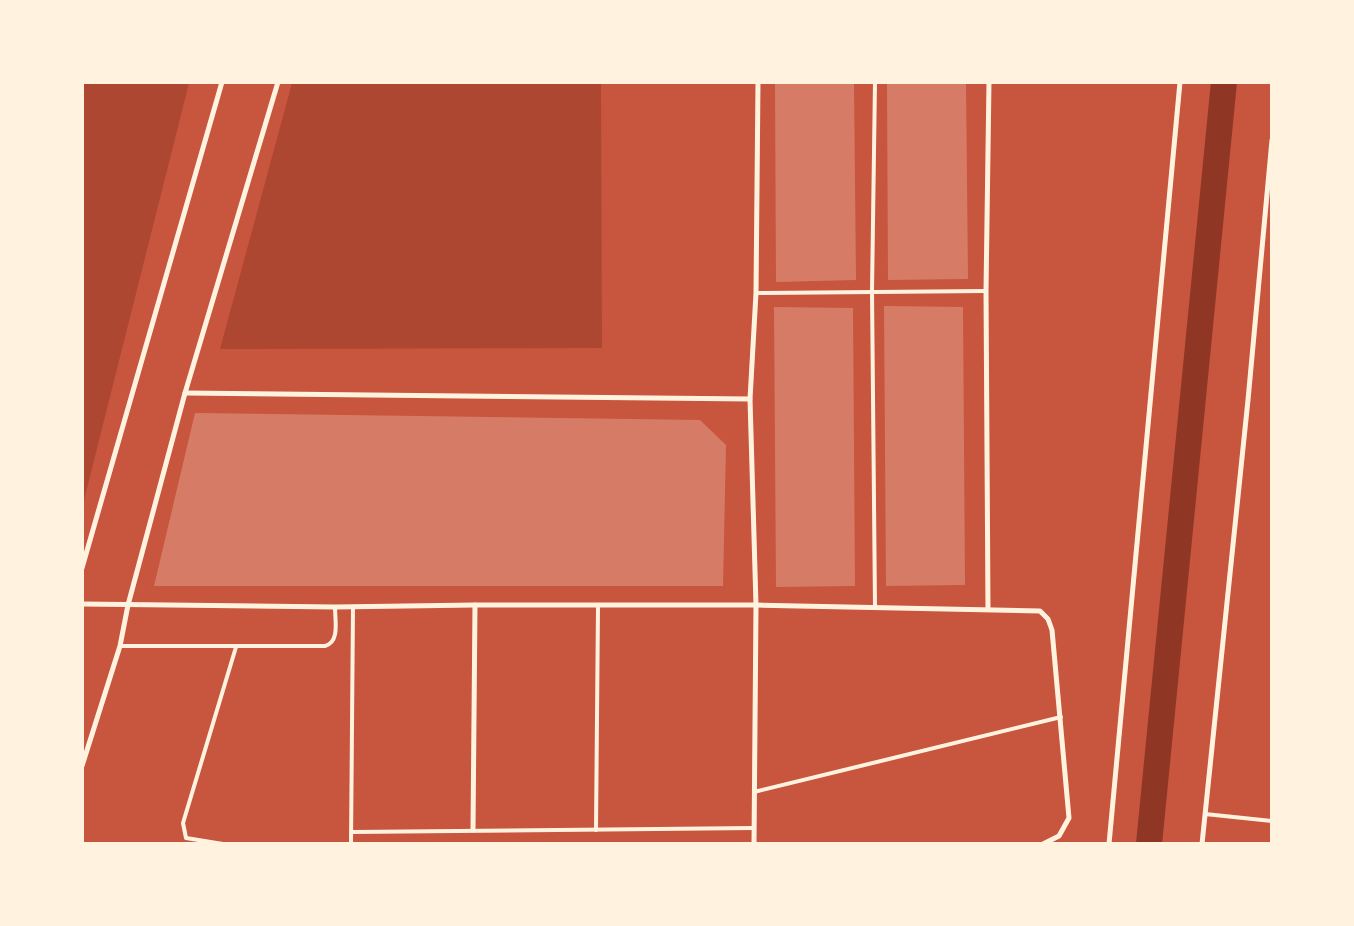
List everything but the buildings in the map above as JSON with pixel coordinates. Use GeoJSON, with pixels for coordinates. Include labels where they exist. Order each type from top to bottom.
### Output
{"type":"FeatureCollection","features":[{"type":"Feature","properties":{"kind":"street"},"geometry":{"type":"LineString","coordinates":[[82,568],[222,82]]}},
{"type":"Feature","properties":{"kind":"street"},"geometry":{"type":"LineString","coordinates":[[82,766],[120,646],[128,605],[185,393],[278,82]]}},
{"type":"Feature","properties":{"kind":"street"},"geometry":{"type":"LineString","coordinates":[[754,844],[756,605],[750,399],[756,293],[758,82]]}},
{"type":"Feature","properties":{"kind":"street"},"geometry":{"type":"LineString","coordinates":[[988,609],[986,291],[989,82]]}},
{"type":"Feature","properties":{"kind":"street"},"geometry":{"type":"LineString","coordinates":[[1109,844],[1180,82]]}},
{"type":"Feature","properties":{"kind":"street"},"geometry":{"type":"LineString","coordinates":[[1202,844],[1248,400],[1272,140]]}},
{"type":"Feature","properties":{"kind":"street"},"geometry":{"type":"LineString","coordinates":[[185,393],[750,399]]}},
{"type":"Feature","properties":{"kind":"street"},"geometry":{"type":"LineString","coordinates":[[82,604],[335,607],[475,604],[598,606],[756,605],[1040,610],[1048,619],[1052,630],[1070,818],[1059,836],[1043,844]]}},
{"type":"Feature","properties":{"kind":"street"},"geometry":{"type":"LineString","coordinates":[[474,830],[475,604]]}},
{"type":"Feature","properties":{"kind":"lane"},"geometry":{"type":"LineString","coordinates":[[875,82],[872,291],[875,607]]}},
{"type":"Feature","properties":{"kind":"lane"},"geometry":{"type":"LineString","coordinates":[[756,293],[986,291]]}},
{"type":"Feature","properties":{"kind":"lane"},"geometry":{"type":"LineString","coordinates":[[596,830],[598,606]]}},
{"type":"Feature","properties":{"kind":"lane"},"geometry":{"type":"LineString","coordinates":[[120,646],[325,646],[331,644],[335,638],[335,607]]}},
{"type":"Feature","properties":{"kind":"lane"},"geometry":{"type":"LineString","coordinates":[[351,844],[353,607]]}},
{"type":"Feature","properties":{"kind":"lane"},"geometry":{"type":"LineString","coordinates":[[223,844],[186,838],[183,823],[236,647]]}},
{"type":"Feature","properties":{"kind":"lane"},"geometry":{"type":"LineString","coordinates":[[754,792],[1061,717]]}},
{"type":"Feature","properties":{"kind":"lane"},"geometry":{"type":"LineString","coordinates":[[1205,814],[1272,821]]}},
{"type":"Feature","properties":{"kind":"lane"},"geometry":{"type":"LineString","coordinates":[[351,832],[754,828]]}},
{"type":"Feature","properties":{"kind":"shaded area"},"geometry":{"type":"Polygon","coordinates":[[[82,83],[189,83],[83,504],[82,83]]]}},
{"type":"Feature","properties":{"kind":"shaded area"},"geometry":{"type":"Polygon","coordinates":[[[292,83],[601,83],[602,348],[220,349],[292,83]]]}},
{"type":"Feature","properties":{"kind":"waterway"},"geometry":{"type":"LineString","coordinates":[[1149,844],[1224,82]]}}]}
